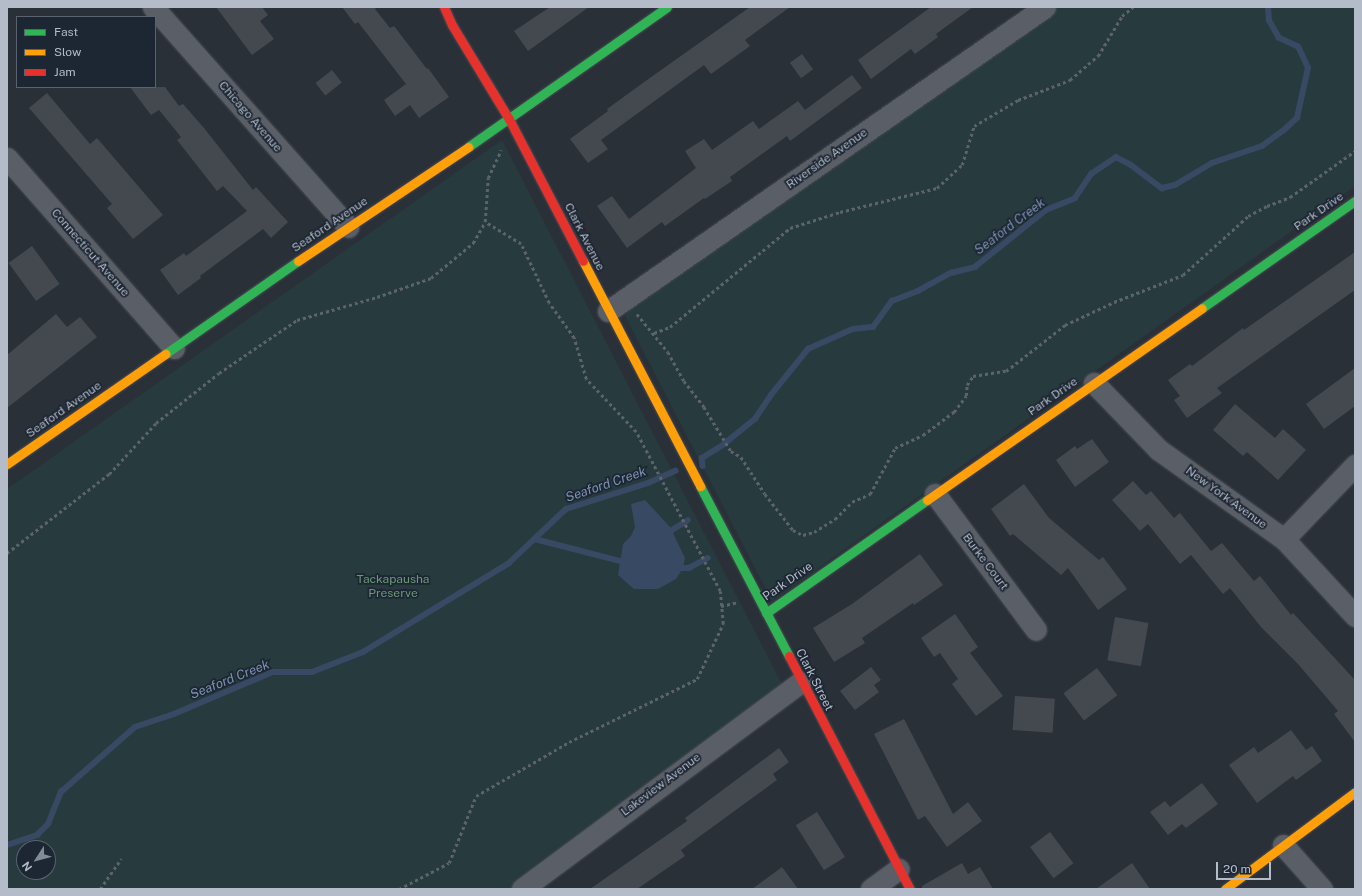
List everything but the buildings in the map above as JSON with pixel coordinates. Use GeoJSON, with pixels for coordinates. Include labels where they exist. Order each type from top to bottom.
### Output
{"type":"FeatureCollection","features":[{"type":"Feature","properties":{"kind":"street","name":"Chicago Avenue"},"geometry":{"type":"LineString","coordinates":[[153,7],[348,226]]}},
{"type":"Feature","properties":{"kind":"street"},"geometry":{"type":"LineString","coordinates":[[436,7],[448,16]]}},
{"type":"Feature","properties":{"kind":"street","name":"Seaford Avenue"},"geometry":{"type":"LineString","coordinates":[[7,464],[348,226],[509,119],[667,7]]}},
{"type":"Feature","properties":{"kind":"street","name":"Riverside Avenue"},"geometry":{"type":"LineString","coordinates":[[608,311],[1045,7]]}},
{"type":"Feature","properties":{"kind":"street","name":"Clark Avenue"},"geometry":{"type":"LineString","coordinates":[[448,16],[509,119],[698,482]]}},
{"type":"Feature","properties":{"kind":"street","name":"Connecticut Avenue"},"geometry":{"type":"LineString","coordinates":[[7,158],[174,348]]}},
{"type":"Feature","properties":{"kind":"street","name":"Park Drive"},"geometry":{"type":"LineString","coordinates":[[766,612],[1355,201]]}},
{"type":"Feature","properties":{"kind":"street","name":"New York Avenue"},"geometry":{"type":"LineString","coordinates":[[1094,383],[1160,450],[1284,539],[1355,616]]}},
{"type":"Feature","properties":{"kind":"street"},"geometry":{"type":"LineString","coordinates":[[1284,539],[1355,465]]}},
{"type":"Feature","properties":{"kind":"street","name":"Clark Street"},"geometry":{"type":"LineString","coordinates":[[698,482],[910,889]]}},
{"type":"Feature","properties":{"kind":"street","name":"Burke Court"},"geometry":{"type":"LineString","coordinates":[[934,494],[1036,630]]}},
{"type":"Feature","properties":{"kind":"street","name":"Lakeview Avenue"},"geometry":{"type":"LineString","coordinates":[[522,889],[801,682]]}},
{"type":"Feature","properties":{"kind":"street"},"geometry":{"type":"LineString","coordinates":[[1225,889],[1355,792]]}},
{"type":"Feature","properties":{"kind":"street"},"geometry":{"type":"LineString","coordinates":[[1283,845],[1322,889]]}},
{"type":"Feature","properties":{"kind":"street"},"geometry":{"type":"LineString","coordinates":[[871,889],[899,868]]}},
{"type":"Feature","properties":{"kind":"path"},"geometry":{"type":"LineString","coordinates":[[654,333],[670,328],[790,228],[840,212],[937,188],[962,165],[974,126],[1018,100],[1070,80],[1098,56],[1122,16],[1133,7]]}},
{"type":"Feature","properties":{"kind":"path"},"geometry":{"type":"LineString","coordinates":[[7,553],[109,474],[156,423],[219,372],[297,320],[377,297],[431,278],[473,243],[485,222],[488,178],[501,150]]}},
{"type":"Feature","properties":{"kind":"path"},"geometry":{"type":"LineString","coordinates":[[636,313],[654,333],[668,352],[684,381],[704,407],[731,451],[741,457],[765,494],[793,530],[803,535],[814,532],[835,519],[852,502],[870,494],[895,448],[923,435],[954,412],[966,396],[967,385],[973,376],[1006,371],[1065,325],[1114,302],[1183,275],[1248,216],[1267,206],[1290,197],[1355,151]]}},
{"type":"Feature","properties":{"kind":"path"},"geometry":{"type":"LineString","coordinates":[[399,889],[449,863],[476,796],[569,742],[697,678],[723,624],[720,591],[636,432],[586,379],[574,338],[549,303],[521,244],[485,222]]}},
{"type":"Feature","properties":{"kind":"path"},"geometry":{"type":"LineString","coordinates":[[100,889],[121,858]]}},
{"type":"Feature","properties":{"kind":"green space"},"geometry":{"type":"Polygon","coordinates":[[[1051,7],[1355,7],[1355,186],[772,601],[620,306],[1051,7]]]}},
{"type":"Feature","properties":{"kind":"green space","name":"Tackapausha Preserve"},"geometry":{"type":"Polygon","coordinates":[[[502,140],[785,690],[512,889],[7,889],[7,489],[502,140]]]}},
{"type":"Feature","properties":{"kind":"water"},"geometry":{"type":"Polygon","coordinates":[[[645,500],[670,527],[685,558],[683,568],[676,579],[658,589],[634,589],[618,575],[623,544],[631,536],[635,527],[631,504],[645,500]]]}},
{"type":"Feature","properties":{"kind":"waterway","name":"Seaford Creek"},"geometry":{"type":"LineString","coordinates":[[702,458],[724,444],[755,419],[771,395],[808,349],[853,329],[873,327],[892,301],[918,291],[951,273],[975,267],[1046,210],[1075,198],[1091,174],[1116,157],[1131,165],[1162,188],[1175,185],[1212,163],[1262,146],[1284,130],[1297,118],[1308,68],[1298,47],[1279,38],[1269,21],[1268,7]]}},
{"type":"Feature","properties":{"kind":"waterway","name":"Seaford Creek"},"geometry":{"type":"LineString","coordinates":[[702,458],[703,466]]}},
{"type":"Feature","properties":{"kind":"waterway","name":"Seaford Creek"},"geometry":{"type":"LineString","coordinates":[[7,845],[37,835],[48,824],[61,792],[135,727],[174,714],[273,672],[312,672],[363,652],[508,564],[566,509],[648,483],[675,471]]}},
{"type":"Feature","properties":{"kind":"waterway"},"geometry":{"type":"LineString","coordinates":[[668,535],[669,532],[688,520]]}},
{"type":"Feature","properties":{"kind":"waterway"},"geometry":{"type":"LineString","coordinates":[[535,539],[628,563]]}},
{"type":"Feature","properties":{"kind":"waterway"},"geometry":{"type":"LineString","coordinates":[[677,568],[689,568],[708,558]]}},
{"type":"Feature","properties":{"kind":"traffic: fast"},"geometry":{"type":"LineString","coordinates":[[468,147],[667,7]]}},
{"type":"Feature","properties":{"kind":"traffic: fast"},"geometry":{"type":"LineString","coordinates":[[1202,308],[1355,201]]}},
{"type":"Feature","properties":{"kind":"traffic: fast"},"geometry":{"type":"LineString","coordinates":[[165,354],[298,261]]}},
{"type":"Feature","properties":{"kind":"traffic: fast"},"geometry":{"type":"LineString","coordinates":[[700,486],[789,656]]}},
{"type":"Feature","properties":{"kind":"traffic: fast"},"geometry":{"type":"LineString","coordinates":[[766,613],[927,500]]}},
{"type":"Feature","properties":{"kind":"traffic: slow"},"geometry":{"type":"LineString","coordinates":[[298,261],[468,147]]}},
{"type":"Feature","properties":{"kind":"traffic: slow"},"geometry":{"type":"LineString","coordinates":[[583,261],[700,486]]}},
{"type":"Feature","properties":{"kind":"traffic: slow"},"geometry":{"type":"LineString","coordinates":[[927,500],[1202,308]]}},
{"type":"Feature","properties":{"kind":"traffic: slow"},"geometry":{"type":"LineString","coordinates":[[7,464],[165,354]]}},
{"type":"Feature","properties":{"kind":"traffic: slow"},"geometry":{"type":"LineString","coordinates":[[1225,889],[1355,792]]}},
{"type":"Feature","properties":{"kind":"traffic: jam"},"geometry":{"type":"LineString","coordinates":[[444,7],[452,25],[509,119],[583,261]]}},
{"type":"Feature","properties":{"kind":"traffic: jam"},"geometry":{"type":"LineString","coordinates":[[789,656],[910,889]]}}]}
